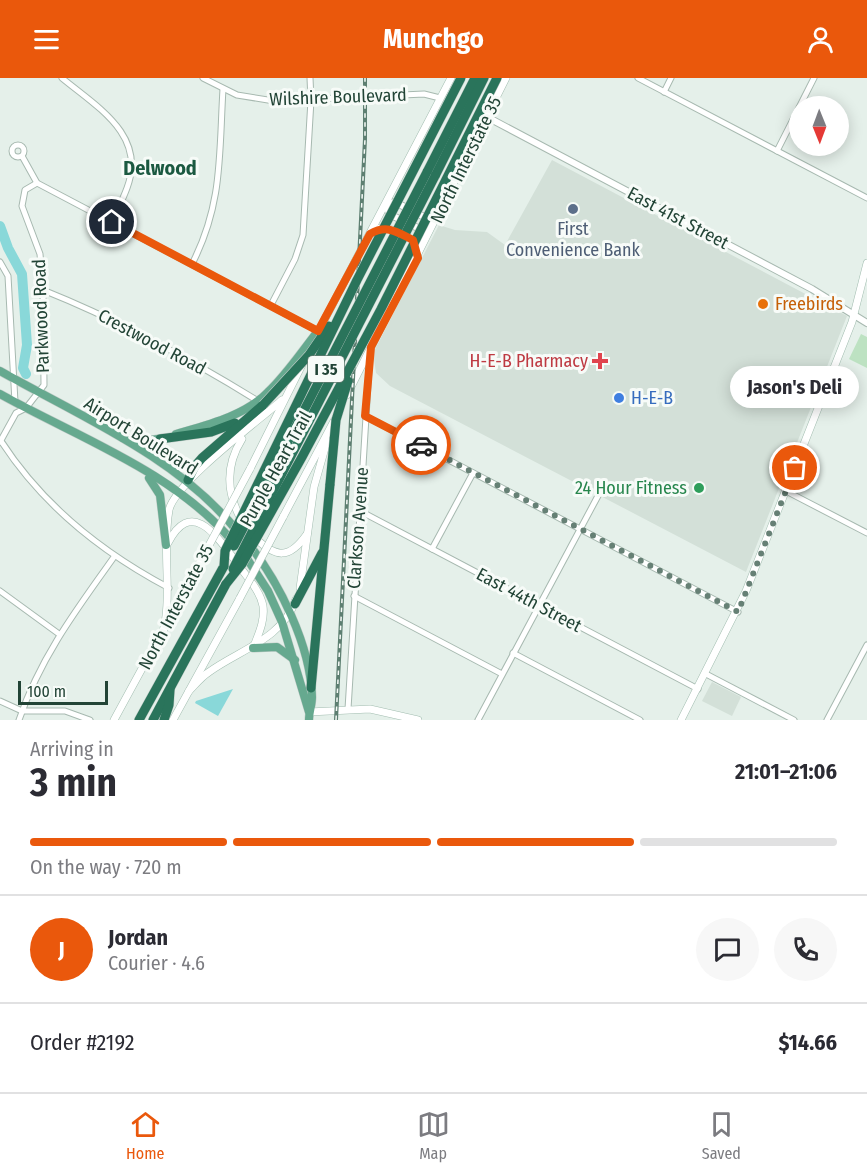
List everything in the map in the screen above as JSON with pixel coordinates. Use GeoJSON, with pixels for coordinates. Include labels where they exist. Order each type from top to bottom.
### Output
{"type":"FeatureCollection","features":[{"type":"Feature","properties":{"kind":"highway","name":"Purple Heart Trail"},"geometry":{"type":"LineString","coordinates":[[222,568],[225,551],[357,280],[461,78]]}},
{"type":"Feature","properties":{"kind":"highway","name":"Purple Heart Trail"},"geometry":{"type":"LineString","coordinates":[[153,720],[226,584],[431,174],[475,78]]}},
{"type":"Feature","properties":{"kind":"highway","name":"Purple Heart Trail"},"geometry":{"type":"LineString","coordinates":[[138,719],[222,568],[431,174],[445,158],[484,78]]}},
{"type":"Feature","properties":{"kind":"highway","name":"Purple Heart Trail"},"geometry":{"type":"LineString","coordinates":[[226,584],[242,564],[381,309],[497,78]]}},
{"type":"Feature","properties":{"kind":"highway"},"geometry":{"type":"LineString","coordinates":[[445,158],[472,116],[501,78]]}},
{"type":"Feature","properties":{"kind":"highway"},"geometry":{"type":"LineString","coordinates":[[188,480],[195,465],[253,413],[260,403],[315,348],[357,280]]}},
{"type":"Feature","properties":{"kind":"highway"},"geometry":{"type":"LineString","coordinates":[[311,688],[334,435],[340,402],[381,309]]}},
{"type":"Feature","properties":{"kind":"highway"},"geometry":{"type":"LineString","coordinates":[[160,439],[211,432],[253,413]]}},
{"type":"Feature","properties":{"kind":"highway"},"geometry":{"type":"LineString","coordinates":[[295,604],[324,550]]}},
{"type":"Feature","properties":{"kind":"highway"},"geometry":{"type":"LineString","coordinates":[[164,720],[170,705],[170,688]]}},
{"type":"Feature","properties":{"kind":"main road","name":"North Interstate 35"},"geometry":{"type":"LineString","coordinates":[[114,720],[250,469],[318,331],[451,78]]}},
{"type":"Feature","properties":{"kind":"main road","name":"North Interstate 35"},"geometry":{"type":"LineString","coordinates":[[173,720],[331,428],[506,78]]}},
{"type":"Feature","properties":{"kind":"main road"},"geometry":{"type":"LineString","coordinates":[[402,174],[399,188],[402,194],[430,209],[448,197]]}},
{"type":"Feature","properties":{"kind":"main road"},"geometry":{"type":"LineString","coordinates":[[370,234],[380,228],[388,228],[413,240],[418,258]]}},
{"type":"Feature","properties":{"kind":"main road"},"geometry":{"type":"LineString","coordinates":[[681,720],[738,612],[855,315],[867,263]]}},
{"type":"Feature","properties":{"kind":"main road"},"geometry":{"type":"LineString","coordinates":[[105,430],[120,438],[137,441],[160,439],[220,420],[260,403],[318,331]]}},
{"type":"Feature","properties":{"kind":"main road","name":"Airport Boulevard"},"geometry":{"type":"LineString","coordinates":[[0,371],[188,480],[227,517],[276,583],[290,613],[308,669],[312,699],[309,716]]}},
{"type":"Feature","properties":{"kind":"main road","name":"Airport Boulevard"},"geometry":{"type":"LineString","coordinates":[[0,394],[137,467],[207,513],[246,556],[282,622],[295,660],[309,716]]}},
{"type":"Feature","properties":{"kind":"main road"},"geometry":{"type":"LineString","coordinates":[[166,546],[170,508],[178,492],[188,480],[286,396]]}},
{"type":"Feature","properties":{"kind":"main road"},"geometry":{"type":"LineString","coordinates":[[189,691],[208,672],[253,648],[282,622],[295,604],[304,568],[316,473],[331,428]]}},
{"type":"Feature","properties":{"kind":"main road"},"geometry":{"type":"LineString","coordinates":[[244,434],[232,458],[229,484],[234,505],[246,529],[261,544],[281,554],[294,550],[308,533]]}},
{"type":"Feature","properties":{"kind":"main road"},"geometry":{"type":"LineString","coordinates":[[137,467],[155,484],[160,495],[169,588],[164,629]]}},
{"type":"Feature","properties":{"kind":"main road"},"geometry":{"type":"LineString","coordinates":[[166,546],[178,526],[190,522],[207,526],[220,540],[255,587],[262,603],[263,619],[253,648]]}},
{"type":"Feature","properties":{"kind":"main road"},"geometry":{"type":"LineString","coordinates":[[253,648],[277,647],[295,660]]}},
{"type":"Feature","properties":{"kind":"main road"},"geometry":{"type":"LineString","coordinates":[[309,716],[348,709],[390,712],[418,720]]}},
{"type":"Feature","properties":{"kind":"street"},"geometry":{"type":"LineString","coordinates":[[63,78],[118,124],[129,147],[128,186],[112,222]]}},
{"type":"Feature","properties":{"kind":"street","name":"Wilshire Boulevard"},"geometry":{"type":"LineString","coordinates":[[203,78],[223,89],[251,99],[311,100],[424,94],[440,98]]}},
{"type":"Feature","properties":{"kind":"street"},"geometry":{"type":"LineString","coordinates":[[271,305],[295,259],[303,235],[311,100],[310,78]]}},
{"type":"Feature","properties":{"kind":"street"},"geometry":{"type":"LineString","coordinates":[[638,78],[867,198]]}},
{"type":"Feature","properties":{"kind":"street"},"geometry":{"type":"LineString","coordinates":[[664,92],[671,78]]}},
{"type":"Feature","properties":{"kind":"street"},"geometry":{"type":"LineString","coordinates":[[777,151],[814,78]]}},
{"type":"Feature","properties":{"kind":"street"},"geometry":{"type":"LineString","coordinates":[[192,264],[212,217],[216,195],[223,89]]}},
{"type":"Feature","properties":{"kind":"street","name":"East 41st Street"},"geometry":{"type":"LineString","coordinates":[[487,117],[812,289],[867,322]]}},
{"type":"Feature","properties":{"kind":"street"},"geometry":{"type":"LineString","coordinates":[[22,156],[37,183],[318,331]]}},
{"type":"Feature","properties":{"kind":"street","name":"Parkwood Road"},"geometry":{"type":"LineString","coordinates":[[0,441],[16,413],[26,408],[44,385],[43,290],[40,254],[22,206],[25,190],[37,183]]}},
{"type":"Feature","properties":{"kind":"street"},"geometry":{"type":"LineString","coordinates":[[430,234],[389,214],[386,204],[395,202],[435,223]]}},
{"type":"Feature","properties":{"kind":"street","name":"Parkwood Road"},"geometry":{"type":"LineString","coordinates":[[2,264],[9,287],[15,402]]}},
{"type":"Feature","properties":{"kind":"street","name":"Crestwood Road"},"geometry":{"type":"LineString","coordinates":[[43,290],[89,308],[221,378],[260,403]]}},
{"type":"Feature","properties":{"kind":"street","name":"Clarkson Avenue"},"geometry":{"type":"LineString","coordinates":[[348,709],[371,347]]}},
{"type":"Feature","properties":{"kind":"street"},"geometry":{"type":"LineString","coordinates":[[365,416],[738,612]]}},
{"type":"Feature","properties":{"kind":"street"},"geometry":{"type":"LineString","coordinates":[[0,441],[20,471],[48,501],[114,557],[169,588]]}},
{"type":"Feature","properties":{"kind":"street"},"geometry":{"type":"LineString","coordinates":[[432,549],[473,473]]}},
{"type":"Feature","properties":{"kind":"street"},"geometry":{"type":"LineString","coordinates":[[786,491],[867,533]]}},
{"type":"Feature","properties":{"kind":"street"},"geometry":{"type":"LineString","coordinates":[[478,720],[599,494]]}},
{"type":"Feature","properties":{"kind":"street","name":"East 44th Street"},"geometry":{"type":"LineString","coordinates":[[360,511],[698,689]]}},
{"type":"Feature","properties":{"kind":"street"},"geometry":{"type":"LineString","coordinates":[[19,720],[26,697],[59,634],[114,557]]}},
{"type":"Feature","properties":{"kind":"street"},"geometry":{"type":"LineString","coordinates":[[0,591],[59,634]]}},
{"type":"Feature","properties":{"kind":"street"},"geometry":{"type":"LineString","coordinates":[[354,596],[502,674]]}},
{"type":"Feature","properties":{"kind":"street"},"geometry":{"type":"LineString","coordinates":[[827,720],[867,645]]}},
{"type":"Feature","properties":{"kind":"street"},"geometry":{"type":"LineString","coordinates":[[513,653],[640,720]]}},
{"type":"Feature","properties":{"kind":"street"},"geometry":{"type":"LineString","coordinates":[[706,674],[794,720]]}},
{"type":"Feature","properties":{"kind":"street"},"geometry":{"type":"LineString","coordinates":[[0,701],[22,711],[65,711],[90,720]]}},
{"type":"Feature","properties":{"kind":"shaded area"},"geometry":{"type":"Polygon","coordinates":[[[552,160],[847,316],[746,572],[390,386],[376,373],[373,353],[439,225],[455,230],[487,232],[505,245],[552,160]]]}},
{"type":"Feature","properties":{"kind":"shaded area"},"geometry":{"type":"Polygon","coordinates":[[[712,682],[741,697],[732,716],[702,701],[712,682]]]}},
{"type":"Feature","properties":{"kind":"green space"},"geometry":{"type":"Polygon","coordinates":[[[861,334],[867,337],[867,368],[849,359],[861,334]]]}},
{"type":"Feature","properties":{"kind":"water"},"geometry":{"type":"Polygon","coordinates":[[[233,689],[218,716],[195,703],[196,701],[233,689]]]}},
{"type":"Feature","properties":{"kind":"waterway"},"geometry":{"type":"LineString","coordinates":[[0,226],[8,248],[22,274],[27,345],[23,368],[26,374]]}},
{"type":"Feature","properties":{"kind":"railway"},"geometry":{"type":"LineString","coordinates":[[336,720],[365,139],[365,78]]}},
{"type":"Feature","properties":{"kind":"way so far"},"geometry":{"type":"LineString","coordinates":[[421,445],[738,612],[795,468]]}},
{"type":"Feature","properties":{"kind":"place","name":"First Convenience Bank"},"geometry":{"type":"Point","coordinates":[573,209]}},
{"type":"Feature","properties":{"kind":"place","name":"Freebirds"},"geometry":{"type":"Point","coordinates":[763,304]}},
{"type":"Feature","properties":{"kind":"place","name":"H-E-B Pharmacy"},"geometry":{"type":"Point","coordinates":[600,361]}},
{"type":"Feature","properties":{"kind":"place","name":"H-E-B"},"geometry":{"type":"Point","coordinates":[619,398]}},
{"type":"Feature","properties":{"kind":"place","name":"Jason's Deli"},"geometry":{"type":"Point","coordinates":[795,468]}},
{"type":"Feature","properties":{"kind":"place","name":"24 Hour Fitness"},"geometry":{"type":"Point","coordinates":[699,488]}},
{"type":"Feature","properties":{"kind":"district","name":"Delwood"},"geometry":{"type":"Point","coordinates":[160,168]}},
{"type":"Feature","properties":{"kind":"route"},"geometry":{"type":"LineString","coordinates":[[112,222],[318,331],[370,234],[380,228],[388,228],[413,240],[418,258],[371,347],[365,416],[421,445]]}}]}
